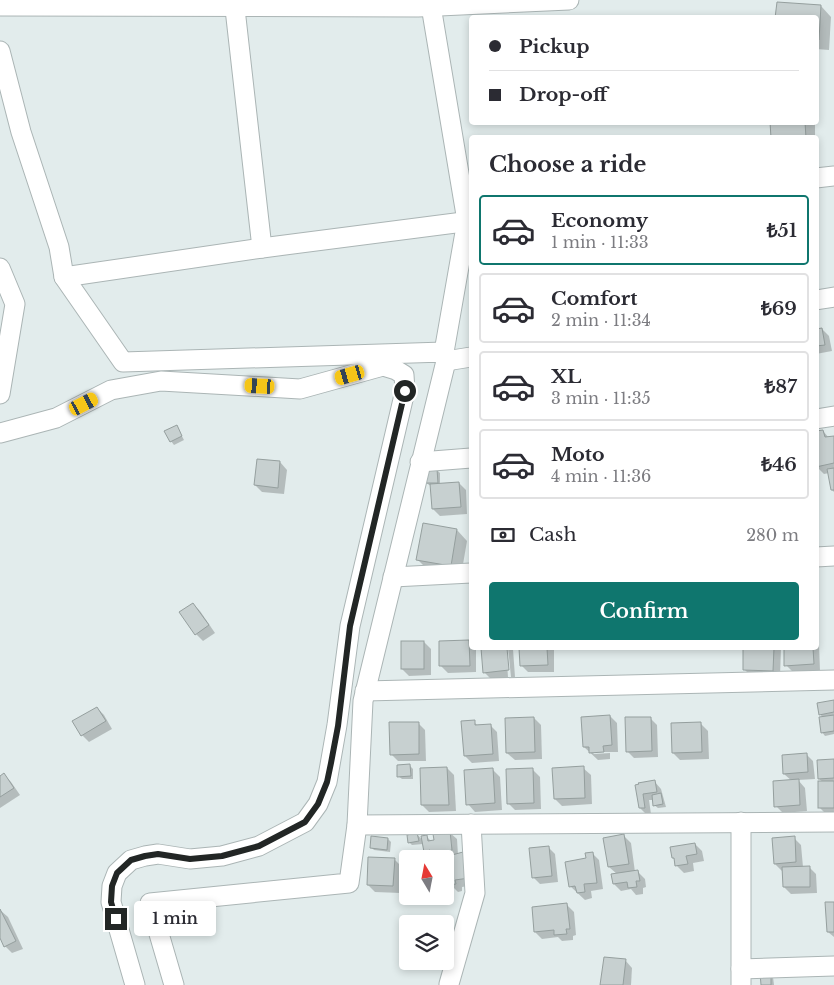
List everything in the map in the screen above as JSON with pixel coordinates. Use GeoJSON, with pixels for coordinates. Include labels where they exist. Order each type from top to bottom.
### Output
{"type":"FeatureCollection","features":[{"type":"Feature","properties":{"kind":"street"},"geometry":{"type":"LineString","coordinates":[[0,6],[430,3],[568,0]]}},
{"type":"Feature","properties":{"kind":"street"},"geometry":{"type":"LineString","coordinates":[[234,3],[262,248]]}},
{"type":"Feature","properties":{"kind":"street"},"geometry":{"type":"LineString","coordinates":[[174,985],[150,903],[349,884],[358,825],[363,701],[445,357],[469,221],[430,3]]}},
{"type":"Feature","properties":{"kind":"street"},"geometry":{"type":"LineString","coordinates":[[0,51],[21,132],[59,247],[64,276],[122,362],[469,357]]}},
{"type":"Feature","properties":{"kind":"street"},"geometry":{"type":"LineString","coordinates":[[819,178],[834,176]]}},
{"type":"Feature","properties":{"kind":"street"},"geometry":{"type":"LineString","coordinates":[[64,276],[469,221]]}},
{"type":"Feature","properties":{"kind":"street"},"geometry":{"type":"LineString","coordinates":[[0,268],[15,304],[0,394]]}},
{"type":"Feature","properties":{"kind":"street"},"geometry":{"type":"LineString","coordinates":[[819,300],[834,297]]}},
{"type":"Feature","properties":{"kind":"street"},"geometry":{"type":"LineString","coordinates":[[0,433],[56,418],[111,390],[161,381],[300,389],[383,366],[404,375],[405,391],[350,626],[338,726],[327,782],[318,804],[305,822],[259,846],[222,856],[190,859],[158,854],[145,856],[131,860],[117,873],[112,886],[111,902],[135,985]]}},
{"type":"Feature","properties":{"kind":"street"},"geometry":{"type":"LineString","coordinates":[[819,418],[834,416]]}},
{"type":"Feature","properties":{"kind":"street"},"geometry":{"type":"LineString","coordinates":[[420,462],[469,458]]}},
{"type":"Feature","properties":{"kind":"street"},"geometry":{"type":"LineString","coordinates":[[819,557],[834,556]]}},
{"type":"Feature","properties":{"kind":"street"},"geometry":{"type":"LineString","coordinates":[[393,576],[469,573]]}},
{"type":"Feature","properties":{"kind":"street"},"geometry":{"type":"LineString","coordinates":[[365,691],[834,680]]}},
{"type":"Feature","properties":{"kind":"street"},"geometry":{"type":"LineString","coordinates":[[741,822],[741,977],[834,966]]}},
{"type":"Feature","properties":{"kind":"street"},"geometry":{"type":"LineString","coordinates":[[358,825],[834,822]]}},
{"type":"Feature","properties":{"kind":"street"},"geometry":{"type":"LineString","coordinates":[[453,985],[475,893],[471,824]]}},
{"type":"Feature","properties":{"kind":"building"},"geometry":{"type":"Polygon","coordinates":[[[777,2],[821,5],[819,40],[819,15],[775,15],[777,2]]]}},
{"type":"Feature","properties":{"kind":"building"},"geometry":{"type":"Polygon","coordinates":[[[770,125],[805,125],[806,135],[771,135],[770,125]]]}},
{"type":"Feature","properties":{"kind":"building"},"geometry":{"type":"Polygon","coordinates":[[[819,328],[822,328],[825,345],[819,346],[819,328]]]}},
{"type":"Feature","properties":{"kind":"building"},"geometry":{"type":"Polygon","coordinates":[[[177,425],[182,436],[170,442],[164,431],[177,425]]]}},
{"type":"Feature","properties":{"kind":"building"},"geometry":{"type":"Polygon","coordinates":[[[823,430],[825,437],[834,436],[834,463],[819,466],[819,431],[823,430]]]}},
{"type":"Feature","properties":{"kind":"building"},"geometry":{"type":"Polygon","coordinates":[[[257,459],[280,461],[278,488],[254,485],[257,459]]]}},
{"type":"Feature","properties":{"kind":"building"},"geometry":{"type":"Polygon","coordinates":[[[834,468],[834,490],[831,490],[827,469],[834,468]]]}},
{"type":"Feature","properties":{"kind":"building"},"geometry":{"type":"Polygon","coordinates":[[[424,469],[437,469],[438,483],[425,483],[424,469]]]}},
{"type":"Feature","properties":{"kind":"building"},"geometry":{"type":"Polygon","coordinates":[[[459,482],[461,507],[432,509],[430,484],[459,482]]]}},
{"type":"Feature","properties":{"kind":"building"},"geometry":{"type":"Polygon","coordinates":[[[423,523],[457,529],[451,566],[416,560],[423,523]]]}},
{"type":"Feature","properties":{"kind":"building"},"geometry":{"type":"Polygon","coordinates":[[[193,603],[209,625],[195,635],[179,612],[193,603]]]}},
{"type":"Feature","properties":{"kind":"building"},"geometry":{"type":"Polygon","coordinates":[[[469,640],[470,666],[439,666],[439,641],[469,640]]]}},
{"type":"Feature","properties":{"kind":"building"},"geometry":{"type":"Polygon","coordinates":[[[401,641],[424,641],[424,669],[401,669],[401,641]]]}},
{"type":"Feature","properties":{"kind":"building"},"geometry":{"type":"Polygon","coordinates":[[[481,650],[507,650],[509,670],[483,673],[481,650]]]}},
{"type":"Feature","properties":{"kind":"building"},"geometry":{"type":"Polygon","coordinates":[[[519,650],[547,650],[548,665],[520,666],[519,650]]]}},
{"type":"Feature","properties":{"kind":"building"},"geometry":{"type":"Polygon","coordinates":[[[743,650],[774,650],[773,671],[743,670],[743,650]]]}},
{"type":"Feature","properties":{"kind":"building"},"geometry":{"type":"Polygon","coordinates":[[[784,650],[813,650],[814,664],[784,666],[784,650]]]}},
{"type":"Feature","properties":{"kind":"building"},"geometry":{"type":"Polygon","coordinates":[[[834,700],[834,712],[819,715],[817,703],[834,700]]]}},
{"type":"Feature","properties":{"kind":"building"},"geometry":{"type":"Polygon","coordinates":[[[97,707],[106,721],[81,736],[72,721],[97,707]]]}},
{"type":"Feature","properties":{"kind":"building"},"geometry":{"type":"Polygon","coordinates":[[[610,715],[612,745],[603,746],[604,752],[589,753],[589,747],[583,747],[581,717],[610,715]]]}},
{"type":"Feature","properties":{"kind":"building"},"geometry":{"type":"Polygon","coordinates":[[[834,715],[834,731],[821,733],[819,717],[834,715]]]}},
{"type":"Feature","properties":{"kind":"building"},"geometry":{"type":"Polygon","coordinates":[[[534,717],[535,752],[506,753],[505,718],[534,717]]]}},
{"type":"Feature","properties":{"kind":"building"},"geometry":{"type":"Polygon","coordinates":[[[625,717],[651,717],[652,751],[626,752],[625,717]]]}},
{"type":"Feature","properties":{"kind":"building"},"geometry":{"type":"Polygon","coordinates":[[[475,720],[475,725],[491,724],[493,754],[464,756],[461,721],[475,720]]]}},
{"type":"Feature","properties":{"kind":"building"},"geometry":{"type":"Polygon","coordinates":[[[389,722],[419,722],[419,754],[390,755],[389,722]]]}},
{"type":"Feature","properties":{"kind":"building"},"geometry":{"type":"Polygon","coordinates":[[[701,722],[702,752],[672,753],[671,723],[701,722]]]}},
{"type":"Feature","properties":{"kind":"building"},"geometry":{"type":"Polygon","coordinates":[[[807,753],[808,772],[783,774],[782,755],[807,753]]]}},
{"type":"Feature","properties":{"kind":"building"},"geometry":{"type":"Polygon","coordinates":[[[834,759],[834,778],[818,779],[817,760],[834,759]]]}},
{"type":"Feature","properties":{"kind":"building"},"geometry":{"type":"Polygon","coordinates":[[[410,764],[411,776],[397,777],[397,765],[410,764]]]}},
{"type":"Feature","properties":{"kind":"building"},"geometry":{"type":"Polygon","coordinates":[[[584,766],[585,798],[554,799],[552,768],[584,766]]]}},
{"type":"Feature","properties":{"kind":"building"},"geometry":{"type":"Polygon","coordinates":[[[447,767],[449,805],[421,805],[420,768],[447,767]]]}},
{"type":"Feature","properties":{"kind":"building"},"geometry":{"type":"Polygon","coordinates":[[[493,768],[495,803],[466,805],[464,770],[493,768]]]}},
{"type":"Feature","properties":{"kind":"building"},"geometry":{"type":"Polygon","coordinates":[[[533,768],[534,803],[507,804],[506,769],[533,768]]]}},
{"type":"Feature","properties":{"kind":"building"},"geometry":{"type":"Polygon","coordinates":[[[4,773],[14,788],[0,797],[0,776],[4,773]]]}},
{"type":"Feature","properties":{"kind":"building"},"geometry":{"type":"Polygon","coordinates":[[[799,779],[800,805],[774,807],[773,781],[799,779]]]}},
{"type":"Feature","properties":{"kind":"building"},"geometry":{"type":"Polygon","coordinates":[[[655,780],[657,792],[643,794],[645,808],[639,808],[635,785],[655,780]]]}},
{"type":"Feature","properties":{"kind":"building"},"geometry":{"type":"Polygon","coordinates":[[[818,781],[834,781],[834,808],[818,808],[818,781]]]}},
{"type":"Feature","properties":{"kind":"building"},"geometry":{"type":"Polygon","coordinates":[[[661,793],[663,804],[653,806],[652,795],[661,793]]]}},
{"type":"Feature","properties":{"kind":"building"},"geometry":{"type":"Polygon","coordinates":[[[450,831],[452,850],[424,850],[421,836],[427,835],[428,841],[434,840],[433,834],[450,831]]]}},
{"type":"Feature","properties":{"kind":"building"},"geometry":{"type":"Polygon","coordinates":[[[417,833],[419,841],[408,843],[407,835],[417,833]]]}},
{"type":"Feature","properties":{"kind":"building"},"geometry":{"type":"Polygon","coordinates":[[[624,834],[629,864],[608,867],[603,838],[624,834]]]}},
{"type":"Feature","properties":{"kind":"building"},"geometry":{"type":"Polygon","coordinates":[[[371,836],[388,838],[387,850],[370,848],[371,836]]]}},
{"type":"Feature","properties":{"kind":"building"},"geometry":{"type":"Polygon","coordinates":[[[795,836],[796,862],[774,864],[772,838],[795,836]]]}},
{"type":"Feature","properties":{"kind":"building"},"geometry":{"type":"Polygon","coordinates":[[[695,843],[697,854],[686,856],[688,864],[675,866],[670,847],[695,843]]]}},
{"type":"Feature","properties":{"kind":"building"},"geometry":{"type":"Polygon","coordinates":[[[549,846],[552,876],[532,878],[529,848],[549,846]]]}},
{"type":"Feature","properties":{"kind":"building"},"geometry":{"type":"Polygon","coordinates":[[[463,852],[469,878],[455,880],[456,884],[454,884],[454,854],[463,852]]]}},
{"type":"Feature","properties":{"kind":"building"},"geometry":{"type":"Polygon","coordinates":[[[593,852],[597,883],[584,884],[585,892],[577,893],[575,886],[569,887],[565,862],[586,858],[585,853],[593,852]]]}},
{"type":"Feature","properties":{"kind":"building"},"geometry":{"type":"Polygon","coordinates":[[[368,857],[395,858],[393,886],[367,885],[368,857]]]}},
{"type":"Feature","properties":{"kind":"building"},"geometry":{"type":"Polygon","coordinates":[[[810,866],[810,887],[783,887],[782,867],[810,866]]]}},
{"type":"Feature","properties":{"kind":"building"},"geometry":{"type":"Polygon","coordinates":[[[638,870],[640,881],[636,881],[637,887],[628,888],[627,882],[613,884],[611,874],[638,870]]]}},
{"type":"Feature","properties":{"kind":"building"},"geometry":{"type":"Polygon","coordinates":[[[825,902],[834,902],[834,932],[827,932],[825,902]]]}},
{"type":"Feature","properties":{"kind":"building"},"geometry":{"type":"Polygon","coordinates":[[[567,903],[570,929],[566,929],[567,934],[554,935],[554,930],[534,932],[532,907],[567,903]]]}},
{"type":"Feature","properties":{"kind":"building"},"geometry":{"type":"Polygon","coordinates":[[[0,909],[16,941],[4,947],[0,938],[0,909]]]}},
{"type":"Feature","properties":{"kind":"building"},"geometry":{"type":"Polygon","coordinates":[[[604,957],[626,959],[623,985],[600,985],[604,957]]]}},
{"type":"Feature","properties":{"kind":"building"},"geometry":{"type":"Polygon","coordinates":[[[760,973],[771,973],[771,985],[761,985],[760,973]]]}},
{"type":"Feature","properties":{"kind":"route"},"geometry":{"type":"LineString","coordinates":[[116,919],[111,902],[112,886],[117,873],[131,860],[158,854],[190,859],[222,856],[259,846],[305,822],[318,804],[327,782],[338,726],[350,626],[405,391]]}}]}
